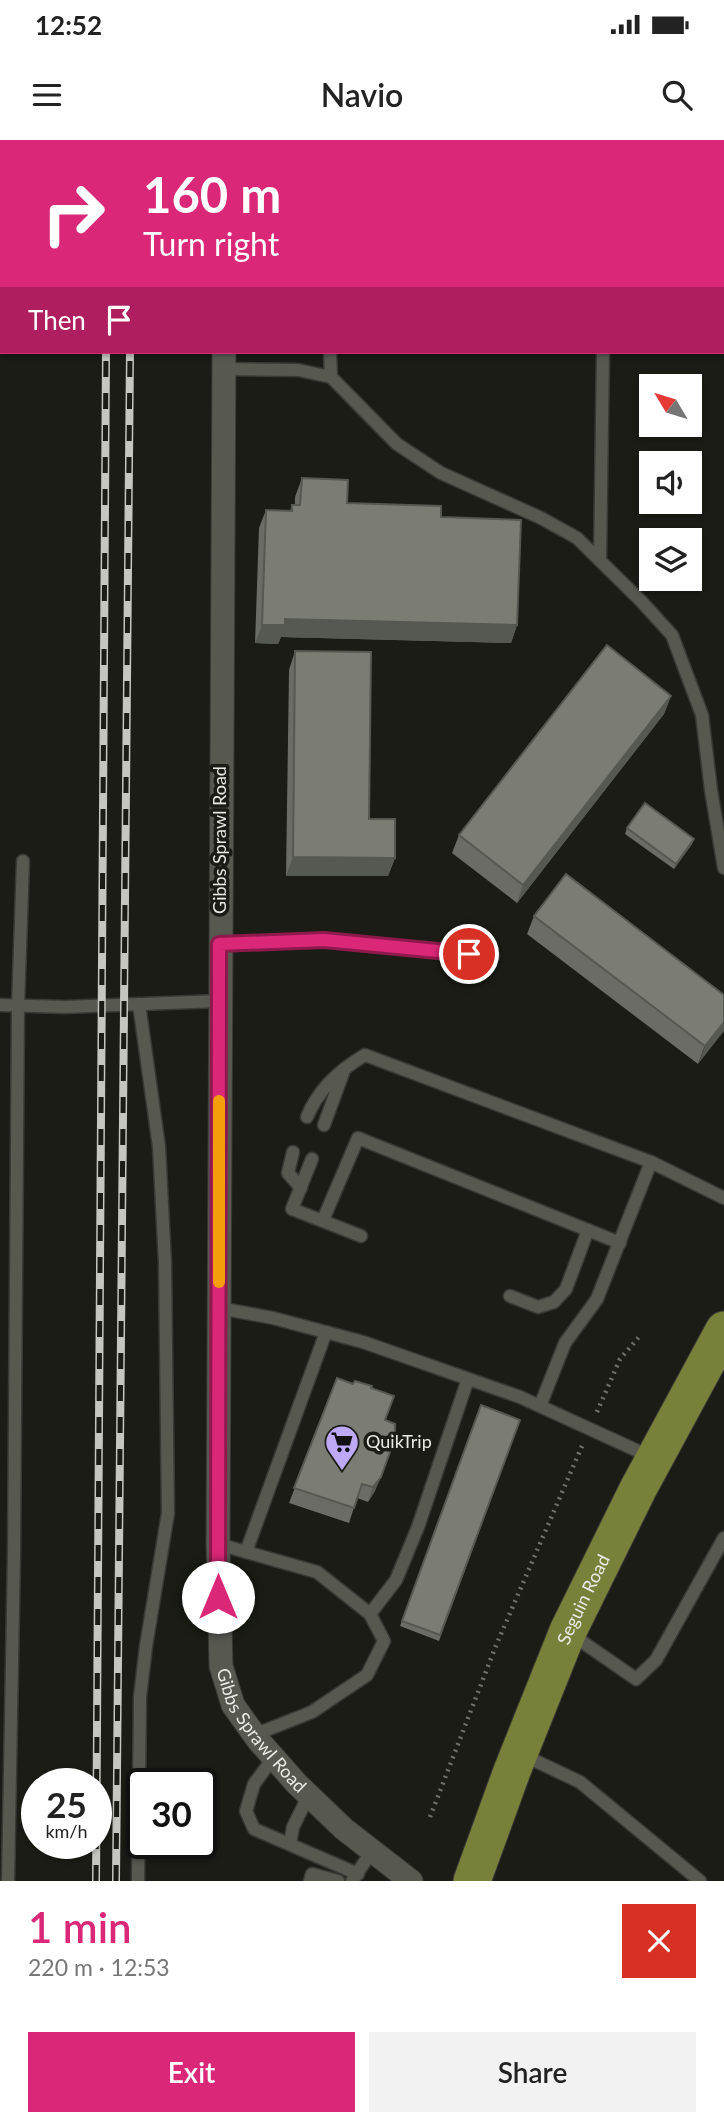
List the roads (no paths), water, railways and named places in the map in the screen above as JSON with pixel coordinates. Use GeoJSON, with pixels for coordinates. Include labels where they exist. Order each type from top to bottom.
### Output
{"type":"FeatureCollection","features":[{"type":"Feature","properties":{"kind":"main road","name":"Seguin Road"},"geometry":{"type":"LineString","coordinates":[[472,1881],[519,1753],[568,1632],[654,1458],[724,1330]]}},
{"type":"Feature","properties":{"kind":"street","name":"Gibbs Sprawl Road"},"geometry":{"type":"LineString","coordinates":[[224,360],[219,944],[218,1544],[221,1666],[233,1706],[254,1735],[344,1829],[411,1881]]}},
{"type":"Feature","properties":{"kind":"lane"},"geometry":{"type":"LineString","coordinates":[[330,354],[331,377]]}},
{"type":"Feature","properties":{"kind":"lane"},"geometry":{"type":"LineString","coordinates":[[600,560],[603,354]]}},
{"type":"Feature","properties":{"kind":"lane"},"geometry":{"type":"LineString","coordinates":[[224,360],[331,377],[397,444],[441,473],[565,531],[577,538],[600,560],[672,635],[702,715],[724,868]]}},
{"type":"Feature","properties":{"kind":"lane"},"geometry":{"type":"LineString","coordinates":[[8,1881],[14,1553],[18,1006],[23,861]]}},
{"type":"Feature","properties":{"kind":"lane"},"geometry":{"type":"LineString","coordinates":[[219,944],[324,940],[493,956]]}},
{"type":"Feature","properties":{"kind":"lane"},"geometry":{"type":"LineString","coordinates":[[0,1005],[219,1001]]}},
{"type":"Feature","properties":{"kind":"lane"},"geometry":{"type":"LineString","coordinates":[[138,1881],[140,1697],[168,1513],[165,1276],[159,1147],[139,1004]]}},
{"type":"Feature","properties":{"kind":"lane"},"geometry":{"type":"LineString","coordinates":[[307,1117],[313,1102],[346,1066],[365,1055],[652,1162],[724,1198]]}},
{"type":"Feature","properties":{"kind":"lane"},"geometry":{"type":"LineString","coordinates":[[324,1125],[346,1066]]}},
{"type":"Feature","properties":{"kind":"lane"},"geometry":{"type":"LineString","coordinates":[[323,1220],[358,1138],[620,1242]]}},
{"type":"Feature","properties":{"kind":"lane"},"geometry":{"type":"LineString","coordinates":[[293,1152],[288,1173],[301,1188]]}},
{"type":"Feature","properties":{"kind":"lane"},"geometry":{"type":"LineString","coordinates":[[312,1159],[292,1209],[361,1236]]}},
{"type":"Feature","properties":{"kind":"lane"},"geometry":{"type":"LineString","coordinates":[[540,1406],[565,1343],[597,1298],[652,1162]]}},
{"type":"Feature","properties":{"kind":"lane"},"geometry":{"type":"LineString","coordinates":[[510,1296],[538,1307],[554,1302],[566,1289],[588,1230]]}},
{"type":"Feature","properties":{"kind":"lane"},"geometry":{"type":"LineString","coordinates":[[219,1308],[273,1318],[363,1342],[540,1406],[654,1458]]}},
{"type":"Feature","properties":{"kind":"lane"},"geometry":{"type":"LineString","coordinates":[[246,1552],[326,1332]]}},
{"type":"Feature","properties":{"kind":"lane"},"geometry":{"type":"LineString","coordinates":[[370,1614],[396,1580],[418,1527],[468,1379]]}},
{"type":"Feature","properties":{"kind":"lane"},"geometry":{"type":"LineString","coordinates":[[568,1632],[636,1679],[656,1660],[724,1538]]}},
{"type":"Feature","properties":{"kind":"lane"},"geometry":{"type":"LineString","coordinates":[[218,1544],[317,1572],[370,1614],[384,1641],[367,1675],[312,1712],[254,1735]]}},
{"type":"Feature","properties":{"kind":"lane"},"geometry":{"type":"LineString","coordinates":[[0,1552],[14,1553]]}},
{"type":"Feature","properties":{"kind":"lane"},"geometry":{"type":"LineString","coordinates":[[519,1753],[580,1782],[700,1881]]}},
{"type":"Feature","properties":{"kind":"lane"},"geometry":{"type":"LineString","coordinates":[[274,1757],[254,1784],[246,1811],[254,1829],[355,1877],[372,1851]]}},
{"type":"Feature","properties":{"kind":"lane"},"geometry":{"type":"LineString","coordinates":[[290,1844],[293,1827],[309,1795]]}},
{"type":"Feature","properties":{"kind":"lane"},"geometry":{"type":"LineString","coordinates":[[310,1881],[312,1874],[338,1881]]}},
{"type":"Feature","properties":{"kind":"railway"},"geometry":{"type":"LineString","coordinates":[[96,1881],[106,354]]}},
{"type":"Feature","properties":{"kind":"railway"},"geometry":{"type":"LineString","coordinates":[[116,1881],[130,354]]}},
{"type":"Feature","properties":{"kind":"place","name":"QuikTrip"},"geometry":{"type":"Point","coordinates":[342,1472]}}]}
